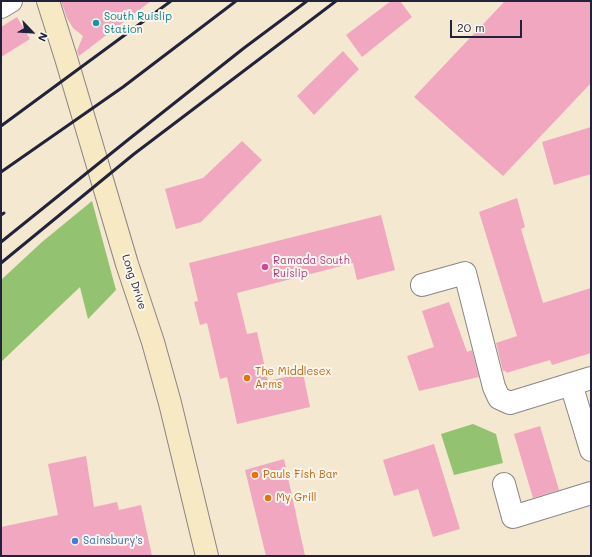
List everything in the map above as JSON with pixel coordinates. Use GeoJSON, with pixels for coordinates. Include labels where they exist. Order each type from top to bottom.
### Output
{"type":"FeatureCollection","features":[{"type":"Feature","properties":{"kind":"street"},"geometry":{"type":"LineString","coordinates":[[1,7],[11,1]]}},
{"type":"Feature","properties":{"kind":"street","name":"Long Drive"},"geometry":{"type":"LineString","coordinates":[[49,6],[66,58],[127,264],[153,342],[170,403],[207,556]]}},
{"type":"Feature","properties":{"kind":"street"},"geometry":{"type":"LineString","coordinates":[[422,285],[465,273],[494,387],[499,398],[510,403],[581,381],[591,450]]}},
{"type":"Feature","properties":{"kind":"street"},"geometry":{"type":"LineString","coordinates":[[504,484],[513,517],[591,493]]}},
{"type":"Feature","properties":{"kind":"green space"},"geometry":{"type":"Polygon","coordinates":[[[92,201],[116,290],[88,319],[80,287],[1,362],[1,280],[42,242],[92,201]]]}},
{"type":"Feature","properties":{"kind":"green space"},"geometry":{"type":"Polygon","coordinates":[[[473,424],[496,434],[503,463],[454,475],[441,434],[473,424]]]}},
{"type":"Feature","properties":{"kind":"building","name":"South Ruislip Station"},"geometry":{"type":"Polygon","coordinates":[[[61,1],[151,1],[79,56],[77,51],[83,36],[73,28],[67,18],[61,1]]]}},
{"type":"Feature","properties":{"kind":"building"},"geometry":{"type":"Polygon","coordinates":[[[391,1],[400,1],[412,17],[362,57],[346,35],[391,1]]]}},
{"type":"Feature","properties":{"kind":"building"},"geometry":{"type":"Polygon","coordinates":[[[505,1],[591,1],[591,83],[503,176],[414,97],[505,1]]]}},
{"type":"Feature","properties":{"kind":"building"},"geometry":{"type":"Polygon","coordinates":[[[17,17],[30,39],[1,57],[1,27],[17,17]]]}},
{"type":"Feature","properties":{"kind":"building"},"geometry":{"type":"Polygon","coordinates":[[[343,51],[359,69],[314,115],[297,96],[343,51]]]}},
{"type":"Feature","properties":{"kind":"building"},"geometry":{"type":"Polygon","coordinates":[[[591,127],[591,174],[554,185],[542,142],[591,127]]]}},
{"type":"Feature","properties":{"kind":"building"},"geometry":{"type":"Polygon","coordinates":[[[242,141],[262,160],[201,222],[176,229],[165,189],[203,178],[242,141]]]}},
{"type":"Feature","properties":{"kind":"building"},"geometry":{"type":"Polygon","coordinates":[[[517,198],[525,227],[521,229],[543,303],[591,288],[591,353],[552,365],[550,360],[506,373],[506,371],[503,371],[496,343],[517,336],[479,212],[517,198]]]}},
{"type":"Feature","properties":{"kind":"building","name":"Ramada South Ruislip"},"geometry":{"type":"Polygon","coordinates":[[[381,215],[395,270],[357,280],[353,263],[237,293],[247,334],[257,332],[268,381],[303,373],[310,407],[237,424],[227,377],[220,379],[207,323],[200,325],[194,302],[198,301],[189,263],[381,215]]]}},
{"type":"Feature","properties":{"kind":"building"},"geometry":{"type":"Polygon","coordinates":[[[449,302],[467,352],[472,350],[479,377],[419,391],[407,356],[434,347],[422,311],[449,302]]]}},
{"type":"Feature","properties":{"kind":"building"},"geometry":{"type":"Polygon","coordinates":[[[540,426],[559,490],[533,498],[514,434],[540,426]]]}},
{"type":"Feature","properties":{"kind":"building"},"geometry":{"type":"Polygon","coordinates":[[[434,444],[460,529],[433,537],[418,489],[394,496],[383,460],[434,444]]]}},
{"type":"Feature","properties":{"kind":"building","name":"Sainsbury's"},"geometry":{"type":"Polygon","coordinates":[[[86,456],[94,507],[117,502],[119,510],[141,505],[152,556],[1,556],[1,527],[58,515],[48,464],[86,456]]]}},
{"type":"Feature","properties":{"kind":"building"},"geometry":{"type":"Polygon","coordinates":[[[284,459],[305,556],[266,556],[245,470],[284,459]]]}},
{"type":"Feature","properties":{"kind":"railway"},"geometry":{"type":"LineString","coordinates":[[1,126],[171,1]]}},
{"type":"Feature","properties":{"kind":"railway"},"geometry":{"type":"LineString","coordinates":[[1,172],[123,87],[236,1]]}},
{"type":"Feature","properties":{"kind":"railway"},"geometry":{"type":"LineString","coordinates":[[1,242],[244,48],[307,1]]}},
{"type":"Feature","properties":{"kind":"railway"},"geometry":{"type":"LineString","coordinates":[[1,263],[134,154],[336,1]]}},
{"type":"Feature","properties":{"kind":"place","name":"South Ruislip Station"},"geometry":{"type":"Point","coordinates":[96,23]}},
{"type":"Feature","properties":{"kind":"place","name":"Ramada South Ruislip"},"geometry":{"type":"Point","coordinates":[265,267]}},
{"type":"Feature","properties":{"kind":"place","name":"The Middlesex Arms"},"geometry":{"type":"Point","coordinates":[247,378]}},
{"type":"Feature","properties":{"kind":"place","name":"Pauls Fish Bar"},"geometry":{"type":"Point","coordinates":[255,475]}},
{"type":"Feature","properties":{"kind":"place","name":"My Grill"},"geometry":{"type":"Point","coordinates":[268,498]}},
{"type":"Feature","properties":{"kind":"place","name":"Sainsbury's"},"geometry":{"type":"Point","coordinates":[75,541]}}]}
